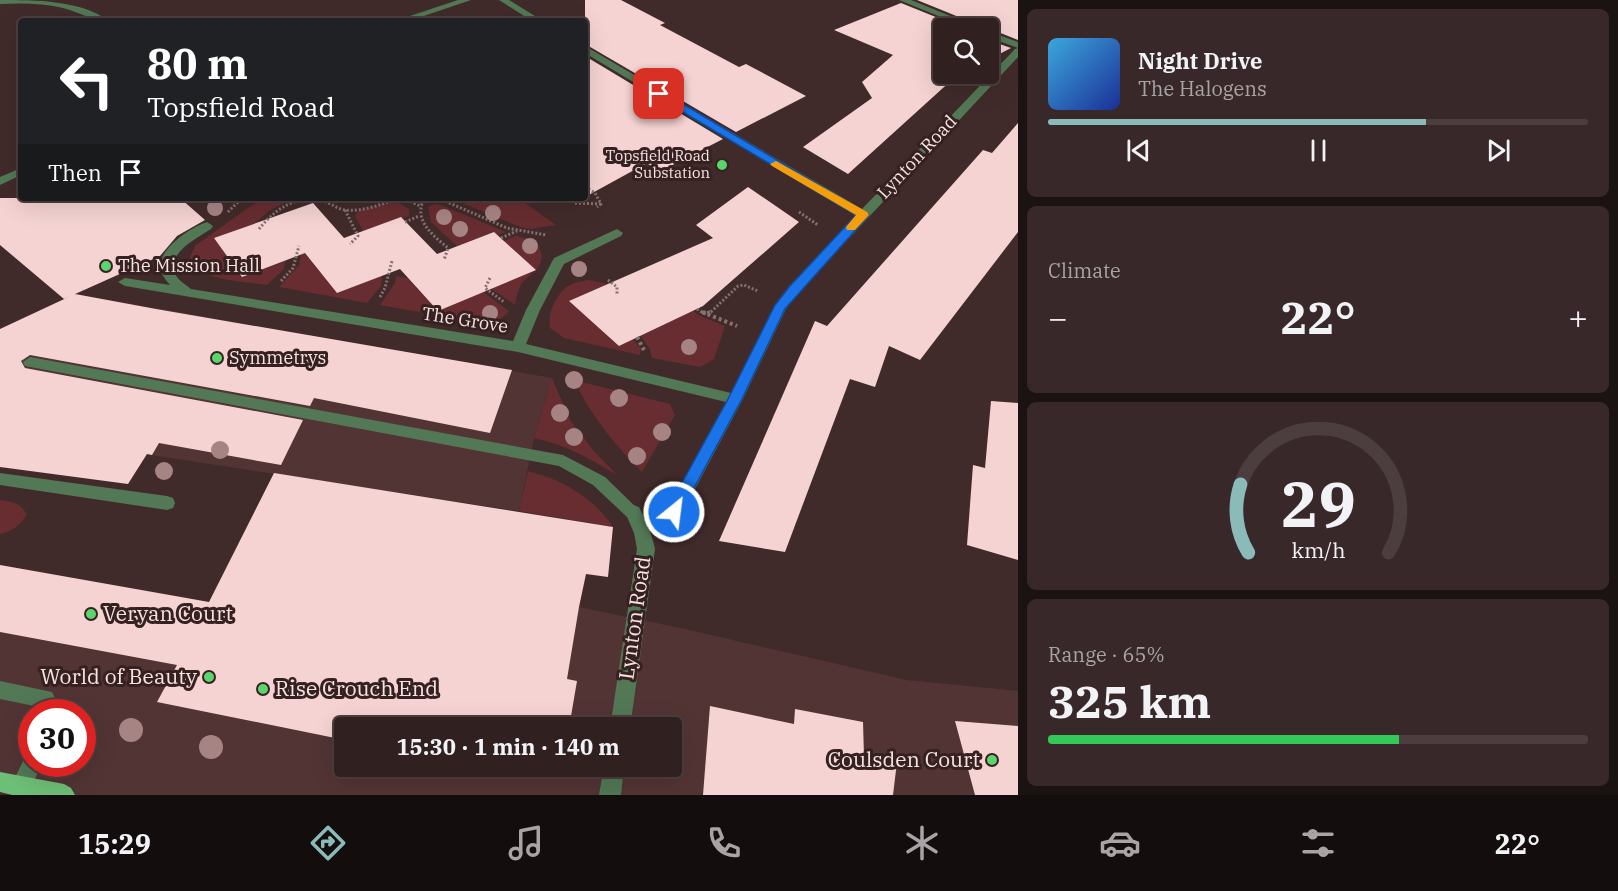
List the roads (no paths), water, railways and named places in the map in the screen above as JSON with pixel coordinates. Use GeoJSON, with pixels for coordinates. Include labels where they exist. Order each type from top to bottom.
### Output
{"type":"FeatureCollection","features":[{"type":"Feature","properties":{"kind":"main road"},"geometry":{"type":"LineString","coordinates":[[10,784],[64,795]]}},
{"type":"Feature","properties":{"kind":"street"},"geometry":{"type":"LineString","coordinates":[[410,18],[467,0]]}},
{"type":"Feature","properties":{"kind":"street"},"geometry":{"type":"LineString","coordinates":[[503,0],[533,18]]}},
{"type":"Feature","properties":{"kind":"street"},"geometry":{"type":"LineString","coordinates":[[903,0],[949,18]]}},
{"type":"Feature","properties":{"kind":"street"},"geometry":{"type":"LineString","coordinates":[[0,1],[78,7],[98,18]]}},
{"type":"Feature","properties":{"kind":"street"},"geometry":{"type":"LineString","coordinates":[[999,38],[1018,45]]}},
{"type":"Feature","properties":{"kind":"street","name":"Lynton Road"},"geometry":{"type":"LineString","coordinates":[[674,512],[735,399],[780,308],[794,289],[1018,51]]}},
{"type":"Feature","properties":{"kind":"street"},"geometry":{"type":"LineString","coordinates":[[588,52],[863,215]]}},
{"type":"Feature","properties":{"kind":"street"},"geometry":{"type":"LineString","coordinates":[[0,181],[18,172]]}},
{"type":"Feature","properties":{"kind":"street"},"geometry":{"type":"LineString","coordinates":[[186,291],[171,278],[168,271],[169,255],[175,247],[207,226]]}},
{"type":"Feature","properties":{"kind":"street"},"geometry":{"type":"LineString","coordinates":[[518,346],[533,310],[559,261],[617,233]]}},
{"type":"Feature","properties":{"kind":"street","name":"The Grove"},"geometry":{"type":"LineString","coordinates":[[125,282],[518,346],[735,399]]}},
{"type":"Feature","properties":{"kind":"street","name":"Lynton Road"},"geometry":{"type":"LineString","coordinates":[[30,362],[553,459],[581,469],[599,481],[633,512],[643,533],[646,549],[622,717]]}},
{"type":"Feature","properties":{"kind":"street"},"geometry":{"type":"LineString","coordinates":[[0,479],[167,503]]}},
{"type":"Feature","properties":{"kind":"street"},"geometry":{"type":"LineString","coordinates":[[0,690],[45,699]]}},
{"type":"Feature","properties":{"kind":"street"},"geometry":{"type":"LineString","coordinates":[[610,795],[612,777]]}},
{"type":"Feature","properties":{"kind":"place","name":"Topsfield Road Substation"},"geometry":{"type":"Point","coordinates":[722,165]}},
{"type":"Feature","properties":{"kind":"place","name":"The Mission Hall"},"geometry":{"type":"Point","coordinates":[106,266]}},
{"type":"Feature","properties":{"kind":"place","name":"Symmetrys"},"geometry":{"type":"Point","coordinates":[217,358]}},
{"type":"Feature","properties":{"kind":"place","name":"Veryan Court"},"geometry":{"type":"Point","coordinates":[91,614]}},
{"type":"Feature","properties":{"kind":"place","name":"World of Beauty"},"geometry":{"type":"Point","coordinates":[209,677]}},
{"type":"Feature","properties":{"kind":"place","name":"Rise Crouch End"},"geometry":{"type":"Point","coordinates":[263,689]}},
{"type":"Feature","properties":{"kind":"place","name":"Coulsden Court"},"geometry":{"type":"Point","coordinates":[992,760]}}]}
